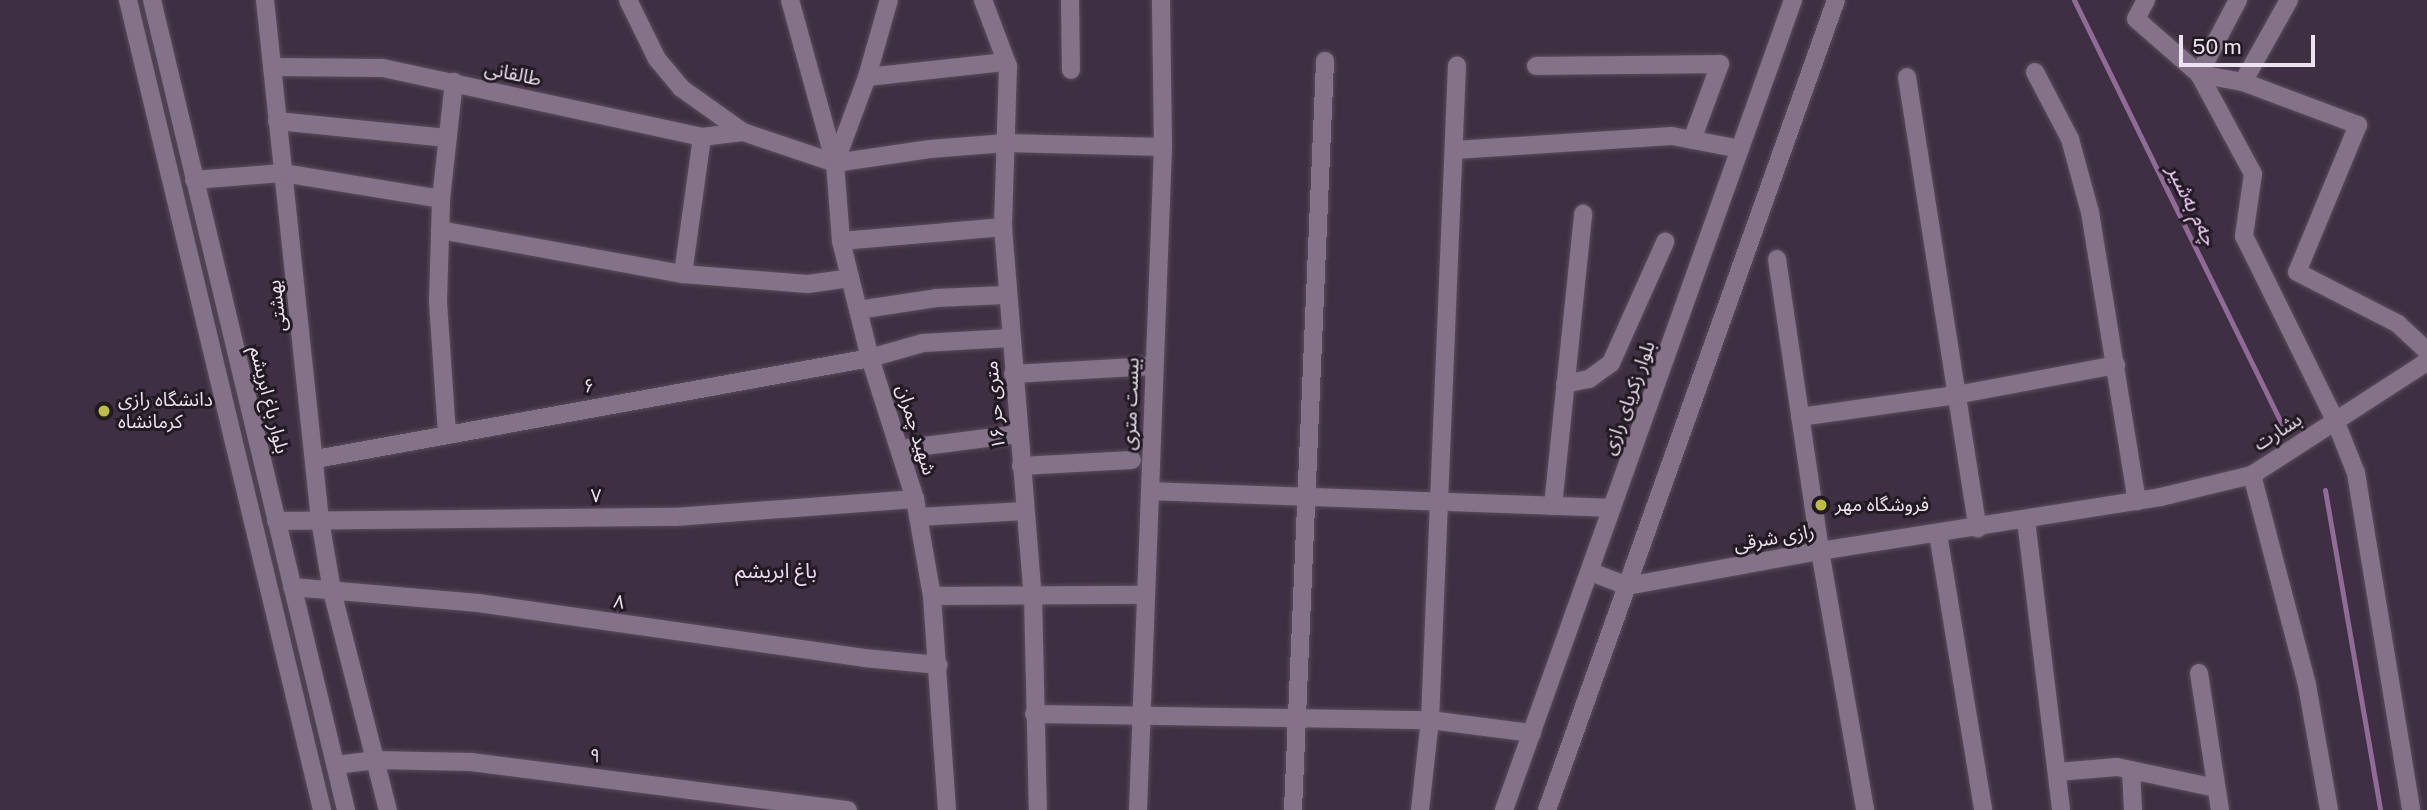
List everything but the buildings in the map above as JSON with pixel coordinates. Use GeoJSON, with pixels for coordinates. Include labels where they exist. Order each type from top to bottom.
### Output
{"type":"FeatureCollection","features":[{"type":"Feature","properties":{"kind":"street"},"geometry":{"type":"LineString","coordinates":[[128,0],[322,810]]}},
{"type":"Feature","properties":{"kind":"street","name":"بلوار باغ ابریشم"},"geometry":{"type":"LineString","coordinates":[[152,0],[346,810]]}},
{"type":"Feature","properties":{"kind":"street","name":"بهشتی"},"geometry":{"type":"LineString","coordinates":[[265,0],[316,459],[320,520],[332,591],[388,810]]}},
{"type":"Feature","properties":{"kind":"street"},"geometry":{"type":"LineString","coordinates":[[628,0],[657,59],[681,88],[743,132],[835,163],[930,149],[1006,143],[1163,147]]}},
{"type":"Feature","properties":{"kind":"street"},"geometry":{"type":"LineString","coordinates":[[790,0],[835,163]]}},
{"type":"Feature","properties":{"kind":"street"},"geometry":{"type":"LineString","coordinates":[[835,163],[867,77],[889,0]]}},
{"type":"Feature","properties":{"kind":"street","name":"۱۶ متری حر"},"geometry":{"type":"LineString","coordinates":[[983,0],[1006,62],[1003,227],[1006,295],[1033,596],[1038,810]]}},
{"type":"Feature","properties":{"kind":"street"},"geometry":{"type":"LineString","coordinates":[[1070,0],[1071,70]]}},
{"type":"Feature","properties":{"kind":"street","name":"بیست متری"},"geometry":{"type":"LineString","coordinates":[[1138,810],[1163,147],[1161,0]]}},
{"type":"Feature","properties":{"kind":"street","name":"بلوار زکریای رازی"},"geometry":{"type":"LineString","coordinates":[[1504,810],[1793,0]]}},
{"type":"Feature","properties":{"kind":"street"},"geometry":{"type":"LineString","coordinates":[[1548,810],[1836,0]]}},
{"type":"Feature","properties":{"kind":"street"},"geometry":{"type":"LineString","coordinates":[[2146,0],[2136,19],[2199,74],[2253,174],[2244,236],[2335,420],[2356,473],[2412,810]]}},
{"type":"Feature","properties":{"kind":"street"},"geometry":{"type":"LineString","coordinates":[[2199,74],[2238,0]]}},
{"type":"Feature","properties":{"kind":"street"},"geometry":{"type":"LineString","coordinates":[[2243,82],[2290,0]]}},
{"type":"Feature","properties":{"kind":"street"},"geometry":{"type":"LineString","coordinates":[[1293,810],[1325,61]]}},
{"type":"Feature","properties":{"kind":"street"},"geometry":{"type":"LineString","coordinates":[[867,77],[1006,62]]}},
{"type":"Feature","properties":{"kind":"street"},"geometry":{"type":"LineString","coordinates":[[1536,66],[1720,64],[1692,140]]}},
{"type":"Feature","properties":{"kind":"street"},"geometry":{"type":"LineString","coordinates":[[1420,810],[1430,720],[1457,65]]}},
{"type":"Feature","properties":{"kind":"street","name":"طالقانی"},"geometry":{"type":"LineString","coordinates":[[272,67],[383,68],[702,137],[743,132]]}},
{"type":"Feature","properties":{"kind":"street"},"geometry":{"type":"LineString","coordinates":[[2035,72],[2070,139],[2090,212],[2137,502]]}},
{"type":"Feature","properties":{"kind":"street"},"geometry":{"type":"LineString","coordinates":[[2199,74],[2243,82],[2358,125],[2297,272],[2398,324],[2427,351]]}},
{"type":"Feature","properties":{"kind":"street"},"geometry":{"type":"LineString","coordinates":[[1907,77],[1978,528]]}},
{"type":"Feature","properties":{"kind":"street"},"geometry":{"type":"LineString","coordinates":[[447,433],[438,302],[441,200],[454,82]]}},
{"type":"Feature","properties":{"kind":"street"},"geometry":{"type":"LineString","coordinates":[[277,121],[447,138]]}},
{"type":"Feature","properties":{"kind":"street"},"geometry":{"type":"LineString","coordinates":[[1455,150],[1672,136],[1740,149]]}},
{"type":"Feature","properties":{"kind":"street"},"geometry":{"type":"LineString","coordinates":[[682,274],[702,137]]}},
{"type":"Feature","properties":{"kind":"street","name":"شهید چمران"},"geometry":{"type":"LineString","coordinates":[[835,163],[841,240],[850,278],[870,358],[901,449],[917,508],[932,596],[939,665],[947,810]]}},
{"type":"Feature","properties":{"kind":"street"},"geometry":{"type":"LineString","coordinates":[[194,180],[283,173],[441,200]]}},
{"type":"Feature","properties":{"kind":"street"},"geometry":{"type":"LineString","coordinates":[[1553,506],[1583,214]]}},
{"type":"Feature","properties":{"kind":"street"},"geometry":{"type":"LineString","coordinates":[[841,240],[1003,227]]}},
{"type":"Feature","properties":{"kind":"street"},"geometry":{"type":"LineString","coordinates":[[440,230],[682,274],[808,284],[850,278]]}},
{"type":"Feature","properties":{"kind":"street"},"geometry":{"type":"LineString","coordinates":[[1565,384],[1589,379],[1611,363],[1665,242]]}},
{"type":"Feature","properties":{"kind":"street"},"geometry":{"type":"LineString","coordinates":[[1777,259],[1820,551],[1865,810]]}},
{"type":"Feature","properties":{"kind":"street"},"geometry":{"type":"LineString","coordinates":[[858,310],[936,298],[1006,295]]}},
{"type":"Feature","properties":{"kind":"street","name":"۶"},"geometry":{"type":"LineString","coordinates":[[316,459],[870,358],[923,343],[1010,338]]}},
{"type":"Feature","properties":{"kind":"street","name":"بشارت"},"geometry":{"type":"LineString","coordinates":[[2137,502],[2252,475],[2427,362]]}},
{"type":"Feature","properties":{"kind":"street"},"geometry":{"type":"LineString","coordinates":[[1800,417],[1956,395],[2116,365]]}},
{"type":"Feature","properties":{"kind":"street"},"geometry":{"type":"LineString","coordinates":[[1013,374],[1153,366]]}},
{"type":"Feature","properties":{"kind":"street"},"geometry":{"type":"LineString","coordinates":[[901,449],[1018,434]]}},
{"type":"Feature","properties":{"kind":"street"},"geometry":{"type":"LineString","coordinates":[[1021,466],[1132,460]]}},
{"type":"Feature","properties":{"kind":"street"},"geometry":{"type":"LineString","coordinates":[[2252,475],[2307,685],[2329,810]]}},
{"type":"Feature","properties":{"kind":"street"},"geometry":{"type":"LineString","coordinates":[[1150,491],[1612,508]]}},
{"type":"Feature","properties":{"kind":"street","name":"رازی شرقی"},"geometry":{"type":"LineString","coordinates":[[1627,586],[1820,551],[2137,502]]}},
{"type":"Feature","properties":{"kind":"street","name":"۷"},"geometry":{"type":"LineString","coordinates":[[276,521],[675,517],[917,508],[1026,511]]}},
{"type":"Feature","properties":{"kind":"street"},"geometry":{"type":"LineString","coordinates":[[2026,520],[2062,810]]}},
{"type":"Feature","properties":{"kind":"street"},"geometry":{"type":"LineString","coordinates":[[1938,534],[1983,810]]}},
{"type":"Feature","properties":{"kind":"street"},"geometry":{"type":"LineString","coordinates":[[1591,572],[1627,586]]}},
{"type":"Feature","properties":{"kind":"street","name":"۸"},"geometry":{"type":"LineString","coordinates":[[292,587],[478,603],[939,665]]}},
{"type":"Feature","properties":{"kind":"street"},"geometry":{"type":"LineString","coordinates":[[932,596],[1146,595]]}},
{"type":"Feature","properties":{"kind":"street"},"geometry":{"type":"LineString","coordinates":[[2199,673],[2220,810]]}},
{"type":"Feature","properties":{"kind":"street"},"geometry":{"type":"LineString","coordinates":[[1034,714],[1142,713],[1430,720],[1532,733]]}},
{"type":"Feature","properties":{"kind":"street","name":"۹"},"geometry":{"type":"LineString","coordinates":[[336,765],[375,760],[471,762],[848,810]]}},
{"type":"Feature","properties":{"kind":"street"},"geometry":{"type":"LineString","coordinates":[[2057,772],[2118,768],[2216,788]]}},
{"type":"Feature","properties":{"kind":"street"},"geometry":{"type":"LineString","coordinates":[[2131,770],[2133,810]]}},
{"type":"Feature","properties":{"kind":"waterway","name":"چەم بەشیر"},"geometry":{"type":"LineString","coordinates":[[2074,0],[2282,425]]}},
{"type":"Feature","properties":{"kind":"waterway","name":"چەم بەشیر"},"geometry":{"type":"LineString","coordinates":[[2325,490],[2380,810]]}},
{"type":"Feature","properties":{"kind":"place","name":"دانشگاه رازی کرمانشاه"},"geometry":{"type":"Point","coordinates":[104,411]}},
{"type":"Feature","properties":{"kind":"place","name":"فروشگاه مهر"},"geometry":{"type":"Point","coordinates":[1821,505]}},
{"type":"Feature","properties":{"kind":"district","name":"باغ ابریشم"},"geometry":{"type":"Point","coordinates":[776,571]}}]}
